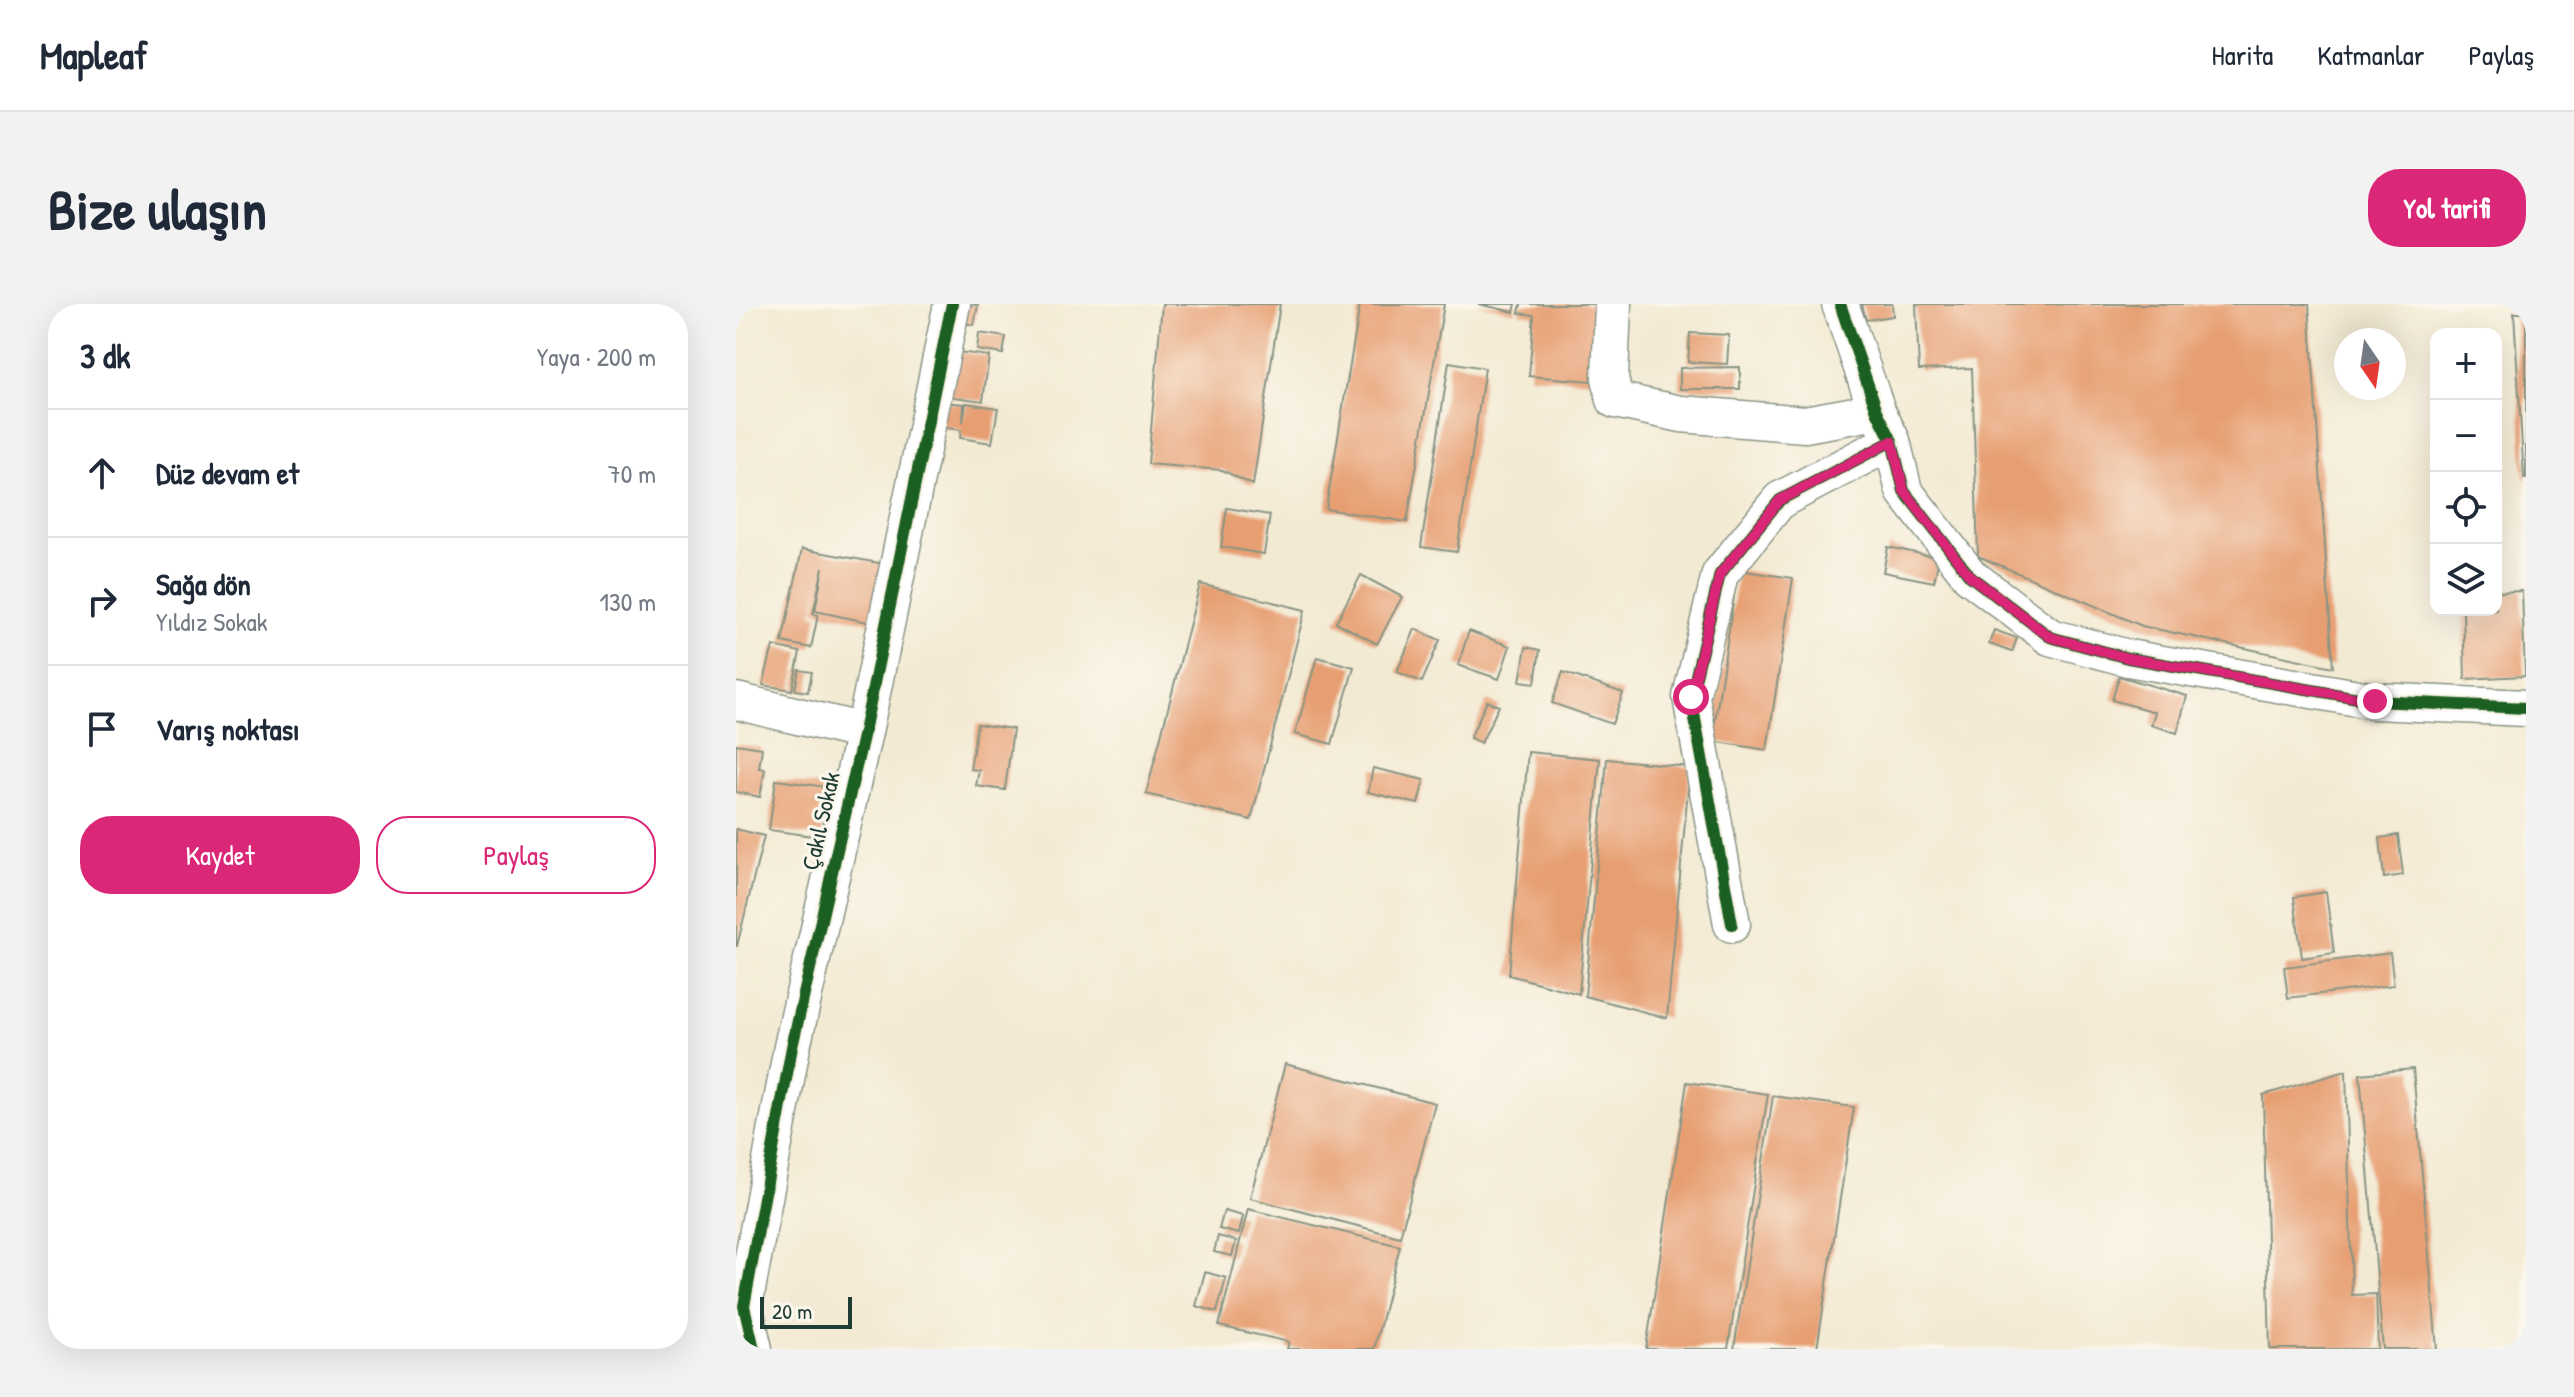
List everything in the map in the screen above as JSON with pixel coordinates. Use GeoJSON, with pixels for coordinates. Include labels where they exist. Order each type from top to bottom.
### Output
{"type":"FeatureCollection","features":[{"type":"Feature","properties":{"kind":"street","name":"Çakıl Sokak"},"geometry":{"type":"LineString","coordinates":[[754,1349],[744,1306],[792,1047],[864,732],[952,304]]}},
{"type":"Feature","properties":{"kind":"street"},"geometry":{"type":"LineString","coordinates":[[1613,304],[1610,378],[1615,400],[1681,414],[1805,424],[1884,426]]}},
{"type":"Feature","properties":{"kind":"street"},"geometry":{"type":"LineString","coordinates":[[1840,304],[1904,491],[1970,576],[2050,637],[2128,658],[2375,701],[2526,708]]}},
{"type":"Feature","properties":{"kind":"street"},"geometry":{"type":"LineString","coordinates":[[1732,924],[1691,697],[1720,574],[1780,500],[1884,426]]}},
{"type":"Feature","properties":{"kind":"street"},"geometry":{"type":"LineString","coordinates":[[736,701],[864,732]]}},
{"type":"Feature","properties":{"kind":"building"},"geometry":{"type":"Polygon","coordinates":[[[959,304],[978,305],[974,325],[955,321],[959,304]]]}},
{"type":"Feature","properties":{"kind":"building"},"geometry":{"type":"Polygon","coordinates":[[[1162,304],[1280,304],[1253,485],[1222,470],[1148,464],[1162,304]]]}},
{"type":"Feature","properties":{"kind":"building"},"geometry":{"type":"Polygon","coordinates":[[[1360,304],[1444,304],[1407,522],[1326,509],[1360,304]]]}},
{"type":"Feature","properties":{"kind":"building"},"geometry":{"type":"Polygon","coordinates":[[[1478,304],[1516,304],[1514,312],[1478,304]]]}},
{"type":"Feature","properties":{"kind":"building"},"geometry":{"type":"Polygon","coordinates":[[[1521,304],[1598,304],[1591,381],[1529,376],[1534,315],[1519,313],[1521,304]]]}},
{"type":"Feature","properties":{"kind":"building"},"geometry":{"type":"Polygon","coordinates":[[[1862,304],[1892,304],[1893,316],[1866,320],[1862,304]]]}},
{"type":"Feature","properties":{"kind":"building"},"geometry":{"type":"Polygon","coordinates":[[[1916,304],[2309,304],[2333,667],[2142,626],[1978,556],[1972,368],[1919,370],[1916,304]]]}},
{"type":"Feature","properties":{"kind":"building"},"geometry":{"type":"Polygon","coordinates":[[[2514,313],[2526,313],[2526,479],[2524,479],[2514,313]]]}},
{"type":"Feature","properties":{"kind":"building"},"geometry":{"type":"Polygon","coordinates":[[[979,333],[1006,337],[1003,354],[977,350],[979,333]]]}},
{"type":"Feature","properties":{"kind":"building"},"geometry":{"type":"Polygon","coordinates":[[[1690,333],[1729,335],[1727,364],[1688,362],[1690,333]]]}},
{"type":"Feature","properties":{"kind":"building"},"geometry":{"type":"Polygon","coordinates":[[[951,351],[989,356],[983,401],[945,396],[951,351]]]}},
{"type":"Feature","properties":{"kind":"building"},"geometry":{"type":"Polygon","coordinates":[[[1449,362],[1485,368],[1457,552],[1421,547],[1449,362]]]}},
{"type":"Feature","properties":{"kind":"building"},"geometry":{"type":"Polygon","coordinates":[[[1740,367],[1740,389],[1680,389],[1680,368],[1740,367]]]}},
{"type":"Feature","properties":{"kind":"building"},"geometry":{"type":"Polygon","coordinates":[[[941,402],[964,404],[963,422],[966,403],[998,408],[992,443],[960,438],[961,430],[938,427],[941,402]]]}},
{"type":"Feature","properties":{"kind":"building"},"geometry":{"type":"Polygon","coordinates":[[[1227,508],[1270,515],[1264,554],[1221,547],[1227,508]]]}},
{"type":"Feature","properties":{"kind":"building"},"geometry":{"type":"Polygon","coordinates":[[[1888,547],[1939,558],[1934,582],[1883,572],[1888,547]]]}},
{"type":"Feature","properties":{"kind":"building"},"geometry":{"type":"Polygon","coordinates":[[[802,549],[890,565],[877,624],[815,611],[823,567],[813,614],[818,615],[811,648],[782,642],[802,549]]]}},
{"type":"Feature","properties":{"kind":"building"},"geometry":{"type":"Polygon","coordinates":[[[1738,570],[1793,578],[1767,750],[1712,741],[1738,570]]]}},
{"type":"Feature","properties":{"kind":"building"},"geometry":{"type":"Polygon","coordinates":[[[1361,575],[1402,597],[1377,644],[1336,622],[1361,575]]]}},
{"type":"Feature","properties":{"kind":"building"},"geometry":{"type":"Polygon","coordinates":[[[1200,584],[1305,610],[1251,820],[1146,794],[1200,584]]]}},
{"type":"Feature","properties":{"kind":"building"},"geometry":{"type":"Polygon","coordinates":[[[2522,591],[2525,676],[2465,679],[2463,616],[2502,616],[2502,592],[2522,591]]]}},
{"type":"Feature","properties":{"kind":"building"},"geometry":{"type":"Polygon","coordinates":[[[1415,629],[1440,640],[1422,682],[1397,672],[1415,629]]]}},
{"type":"Feature","properties":{"kind":"building"},"geometry":{"type":"Polygon","coordinates":[[[1994,630],[2017,638],[2012,652],[1989,644],[1994,630]]]}},
{"type":"Feature","properties":{"kind":"building"},"geometry":{"type":"Polygon","coordinates":[[[1469,631],[1510,646],[1499,679],[1458,665],[1469,631]]]}},
{"type":"Feature","properties":{"kind":"building"},"geometry":{"type":"Polygon","coordinates":[[[773,646],[800,652],[792,690],[763,685],[773,646]]]}},
{"type":"Feature","properties":{"kind":"building"},"geometry":{"type":"Polygon","coordinates":[[[1526,647],[1540,650],[1535,683],[1520,681],[1526,647]]]}},
{"type":"Feature","properties":{"kind":"building"},"geometry":{"type":"Polygon","coordinates":[[[1317,657],[1354,667],[1332,744],[1295,734],[1317,657]]]}},
{"type":"Feature","properties":{"kind":"building"},"geometry":{"type":"Polygon","coordinates":[[[799,670],[812,672],[808,692],[795,690],[799,670]]]}},
{"type":"Feature","properties":{"kind":"building"},"geometry":{"type":"Polygon","coordinates":[[[1563,672],[1623,693],[1612,724],[1552,703],[1563,672]]]}},
{"type":"Feature","properties":{"kind":"building"},"geometry":{"type":"Polygon","coordinates":[[[2119,676],[2187,696],[2177,733],[2151,725],[2155,712],[2112,700],[2119,676]]]}},
{"type":"Feature","properties":{"kind":"building"},"geometry":{"type":"Polygon","coordinates":[[[1487,701],[1499,706],[1481,743],[1470,738],[1487,701]]]}},
{"type":"Feature","properties":{"kind":"building"},"geometry":{"type":"Polygon","coordinates":[[[977,724],[1013,729],[1005,790],[976,786],[979,770],[970,769],[977,724]]]}},
{"type":"Feature","properties":{"kind":"building"},"geometry":{"type":"Polygon","coordinates":[[[736,744],[762,748],[759,768],[765,769],[760,797],[736,792],[736,744]]]}},
{"type":"Feature","properties":{"kind":"building"},"geometry":{"type":"Polygon","coordinates":[[[1528,752],[1600,759],[1579,994],[1509,975],[1528,752]]]}},
{"type":"Feature","properties":{"kind":"building"},"geometry":{"type":"Polygon","coordinates":[[[1607,759],[1690,767],[1667,1018],[1585,996],[1607,759]]]}},
{"type":"Feature","properties":{"kind":"building"},"geometry":{"type":"Polygon","coordinates":[[[1373,768],[1424,780],[1418,804],[1368,792],[1373,768]]]}},
{"type":"Feature","properties":{"kind":"building"},"geometry":{"type":"Polygon","coordinates":[[[776,780],[827,787],[821,837],[769,830],[776,780]]]}},
{"type":"Feature","properties":{"kind":"building"},"geometry":{"type":"Polygon","coordinates":[[[736,829],[764,836],[737,946],[736,946],[736,829]]]}},
{"type":"Feature","properties":{"kind":"building"},"geometry":{"type":"Polygon","coordinates":[[[2398,835],[2403,875],[2384,878],[2380,838],[2398,835]]]}},
{"type":"Feature","properties":{"kind":"building"},"geometry":{"type":"Polygon","coordinates":[[[2326,892],[2334,953],[2302,958],[2294,897],[2326,892]]]}},
{"type":"Feature","properties":{"kind":"building"},"geometry":{"type":"Polygon","coordinates":[[[2390,953],[2394,985],[2288,998],[2284,967],[2390,953]]]}},
{"type":"Feature","properties":{"kind":"building"},"geometry":{"type":"Polygon","coordinates":[[[1285,1064],[1435,1103],[1400,1237],[1250,1198],[1285,1064]]]}},
{"type":"Feature","properties":{"kind":"building"},"geometry":{"type":"Polygon","coordinates":[[[2413,1069],[2437,1349],[2383,1349],[2360,1074],[2413,1069]]]}},
{"type":"Feature","properties":{"kind":"building"},"geometry":{"type":"Polygon","coordinates":[[[2346,1071],[2352,1295],[2376,1294],[2378,1349],[2270,1349],[2263,1095],[2346,1071]]]}},
{"type":"Feature","properties":{"kind":"building"},"geometry":{"type":"Polygon","coordinates":[[[1687,1082],[1768,1094],[1728,1349],[1646,1349],[1687,1082]]]}},
{"type":"Feature","properties":{"kind":"building"},"geometry":{"type":"Polygon","coordinates":[[[1773,1096],[1854,1107],[1817,1349],[1734,1349],[1773,1096]]]}},
{"type":"Feature","properties":{"kind":"building"},"geometry":{"type":"Polygon","coordinates":[[[1248,1209],[1400,1246],[1374,1349],[1287,1349],[1289,1342],[1219,1326],[1248,1209]]]}},
{"type":"Feature","properties":{"kind":"building"},"geometry":{"type":"Polygon","coordinates":[[[1224,1211],[1243,1216],[1239,1234],[1219,1229],[1224,1211]]]}},
{"type":"Feature","properties":{"kind":"building"},"geometry":{"type":"Polygon","coordinates":[[[1218,1236],[1236,1241],[1232,1256],[1214,1252],[1218,1236]]]}},
{"type":"Feature","properties":{"kind":"building"},"geometry":{"type":"Polygon","coordinates":[[[1205,1272],[1226,1278],[1217,1312],[1196,1306],[1205,1272]]]}},
{"type":"Feature","properties":{"kind":"cycle path"},"geometry":{"type":"LineString","coordinates":[[754,1349],[744,1306],[792,1047],[864,732],[952,304]]}},
{"type":"Feature","properties":{"kind":"cycle path"},"geometry":{"type":"LineString","coordinates":[[1840,304],[1877,411],[1892,441],[1904,491],[1970,576],[2050,637],[2128,658],[2375,701],[2526,708]]}},
{"type":"Feature","properties":{"kind":"cycle path"},"geometry":{"type":"LineString","coordinates":[[1732,924],[1691,697],[1720,574],[1780,500],[1892,441]]}},
{"type":"Feature","properties":{"kind":"route"},"geometry":{"type":"LineString","coordinates":[[1691,697],[1720,574],[1780,500],[1892,441],[1904,491],[1970,576],[2050,637],[2128,658],[2375,701]]}}]}
